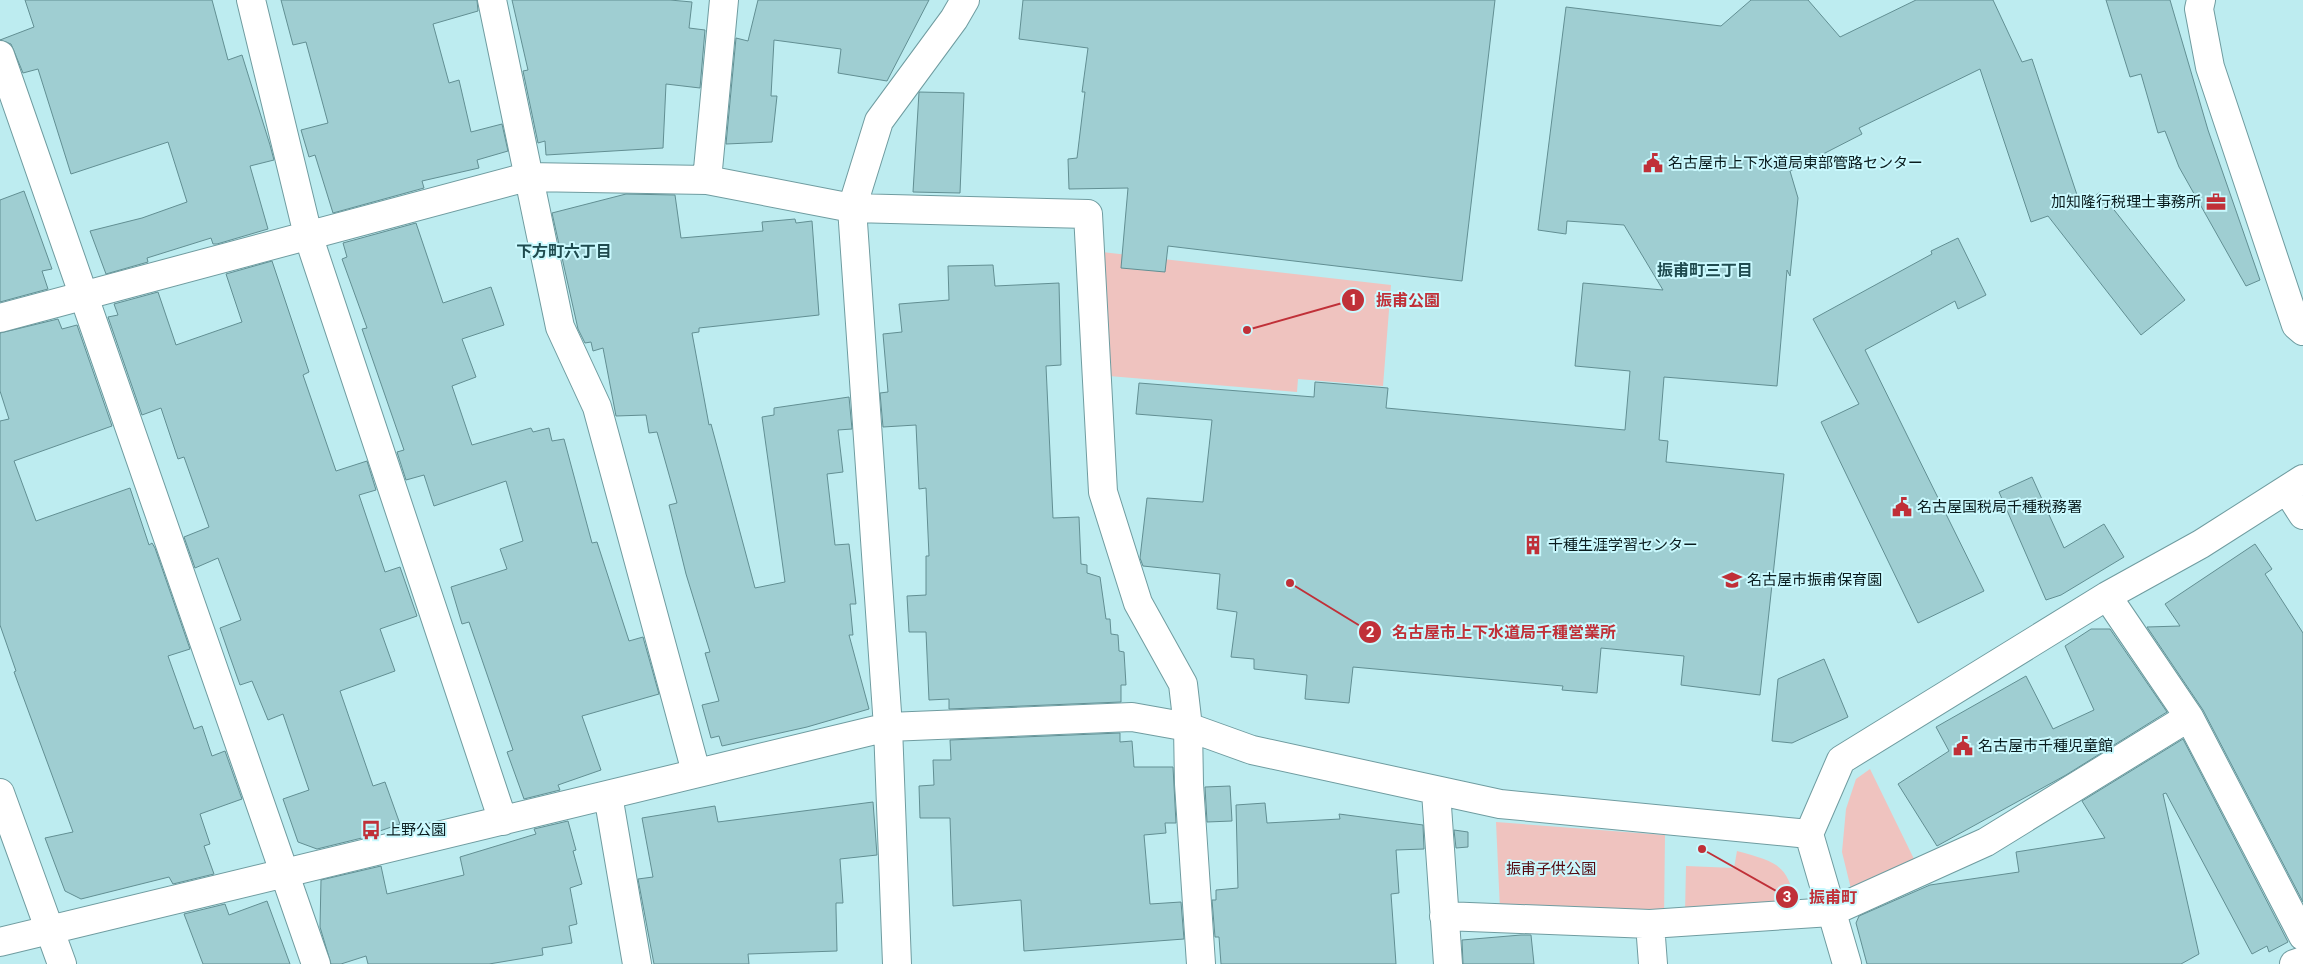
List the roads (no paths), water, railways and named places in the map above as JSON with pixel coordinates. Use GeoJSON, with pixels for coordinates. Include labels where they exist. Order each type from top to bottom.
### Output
{"type":"FeatureCollection","features":[{"type":"Feature","properties":{"kind":"street"},"geometry":{"type":"LineString","coordinates":[[251,0],[308,235],[503,821]]}},
{"type":"Feature","properties":{"kind":"street"},"geometry":{"type":"LineString","coordinates":[[492,0],[527,177],[560,328],[596,407],[696,772]]}},
{"type":"Feature","properties":{"kind":"street"},"geometry":{"type":"LineString","coordinates":[[707,180],[724,0]]}},
{"type":"Feature","properties":{"kind":"street"},"geometry":{"type":"LineString","coordinates":[[897,964],[888,727],[852,208],[879,121],[954,19],[965,0]]}},
{"type":"Feature","properties":{"kind":"street"},"geometry":{"type":"LineString","coordinates":[[2201,0],[2199,9],[2210,67],[2296,325],[2303,331]]}},
{"type":"Feature","properties":{"kind":"street"},"geometry":{"type":"LineString","coordinates":[[0,56],[316,964]]}},
{"type":"Feature","properties":{"kind":"street"},"geometry":{"type":"LineString","coordinates":[[0,318],[527,177],[707,180],[852,208],[1088,214],[1102,492],[1138,603],[1183,684],[1188,727],[1189,784],[1201,964]]}},
{"type":"Feature","properties":{"kind":"street"},"geometry":{"type":"LineString","coordinates":[[1847,964],[1808,834],[1841,760],[2107,596],[2201,544],[2295,484],[2303,515]]}},
{"type":"Feature","properties":{"kind":"street"},"geometry":{"type":"LineString","coordinates":[[2107,596],[2189,717],[2303,936]]}},
{"type":"Feature","properties":{"kind":"street"},"geometry":{"type":"LineString","coordinates":[[0,942],[888,727],[1132,717],[1188,727],[1252,750],[1436,792],[1500,804],[1808,834]]}},
{"type":"Feature","properties":{"kind":"street"},"geometry":{"type":"LineString","coordinates":[[1444,916],[1650,924],[1830,912],[1986,842],[2189,717]]}},
{"type":"Feature","properties":{"kind":"street"},"geometry":{"type":"LineString","coordinates":[[1436,792],[1448,964]]}},
{"type":"Feature","properties":{"kind":"street"},"geometry":{"type":"LineString","coordinates":[[0,793],[62,964]]}},
{"type":"Feature","properties":{"kind":"street"},"geometry":{"type":"LineString","coordinates":[[608,795],[637,964]]}},
{"type":"Feature","properties":{"kind":"street"},"geometry":{"type":"LineString","coordinates":[[1650,924],[1653,964]]}},
{"type":"Feature","properties":{"kind":"street"},"geometry":{"type":"LineString","coordinates":[[2294,964],[2303,961]]}},
{"type":"Feature","properties":{"kind":"place","name":"名古屋市上下水道局東部管路センター"},"geometry":{"type":"Point","coordinates":[1653,163]}},
{"type":"Feature","properties":{"kind":"place","name":"加知隆行税理士事務所"},"geometry":{"type":"Point","coordinates":[2216,202]}},
{"type":"Feature","properties":{"kind":"place","name":"振甫公園"},"geometry":{"type":"Point","coordinates":[1247,330]}},
{"type":"Feature","properties":{"kind":"place","name":"名古屋国税局千種税務署"},"geometry":{"type":"Point","coordinates":[1902,507]}},
{"type":"Feature","properties":{"kind":"place","name":"千種生涯学習センター"},"geometry":{"type":"Point","coordinates":[1533,545]}},
{"type":"Feature","properties":{"kind":"place","name":"名古屋市振甫保育園"},"geometry":{"type":"Point","coordinates":[1732,580]}},
{"type":"Feature","properties":{"kind":"place","name":"名古屋市上下水道局千種営業所"},"geometry":{"type":"Point","coordinates":[1290,583]}},
{"type":"Feature","properties":{"kind":"place","name":"名古屋市千種児童館"},"geometry":{"type":"Point","coordinates":[1963,746]}},
{"type":"Feature","properties":{"kind":"place","name":"上野公園"},"geometry":{"type":"Point","coordinates":[371,830]}},
{"type":"Feature","properties":{"kind":"place","name":"振甫町"},"geometry":{"type":"Point","coordinates":[1702,849]}},
{"type":"Feature","properties":{"kind":"district","name":"下方町六丁目"},"geometry":{"type":"Point","coordinates":[564,251]}},
{"type":"Feature","properties":{"kind":"district","name":"振甫町三丁目"},"geometry":{"type":"Point","coordinates":[1705,270]}},
{"type":"Feature","properties":{"kind":"park label","name":"振甫子供公園"},"geometry":{"type":"Point","coordinates":[1551,869]}}]}
